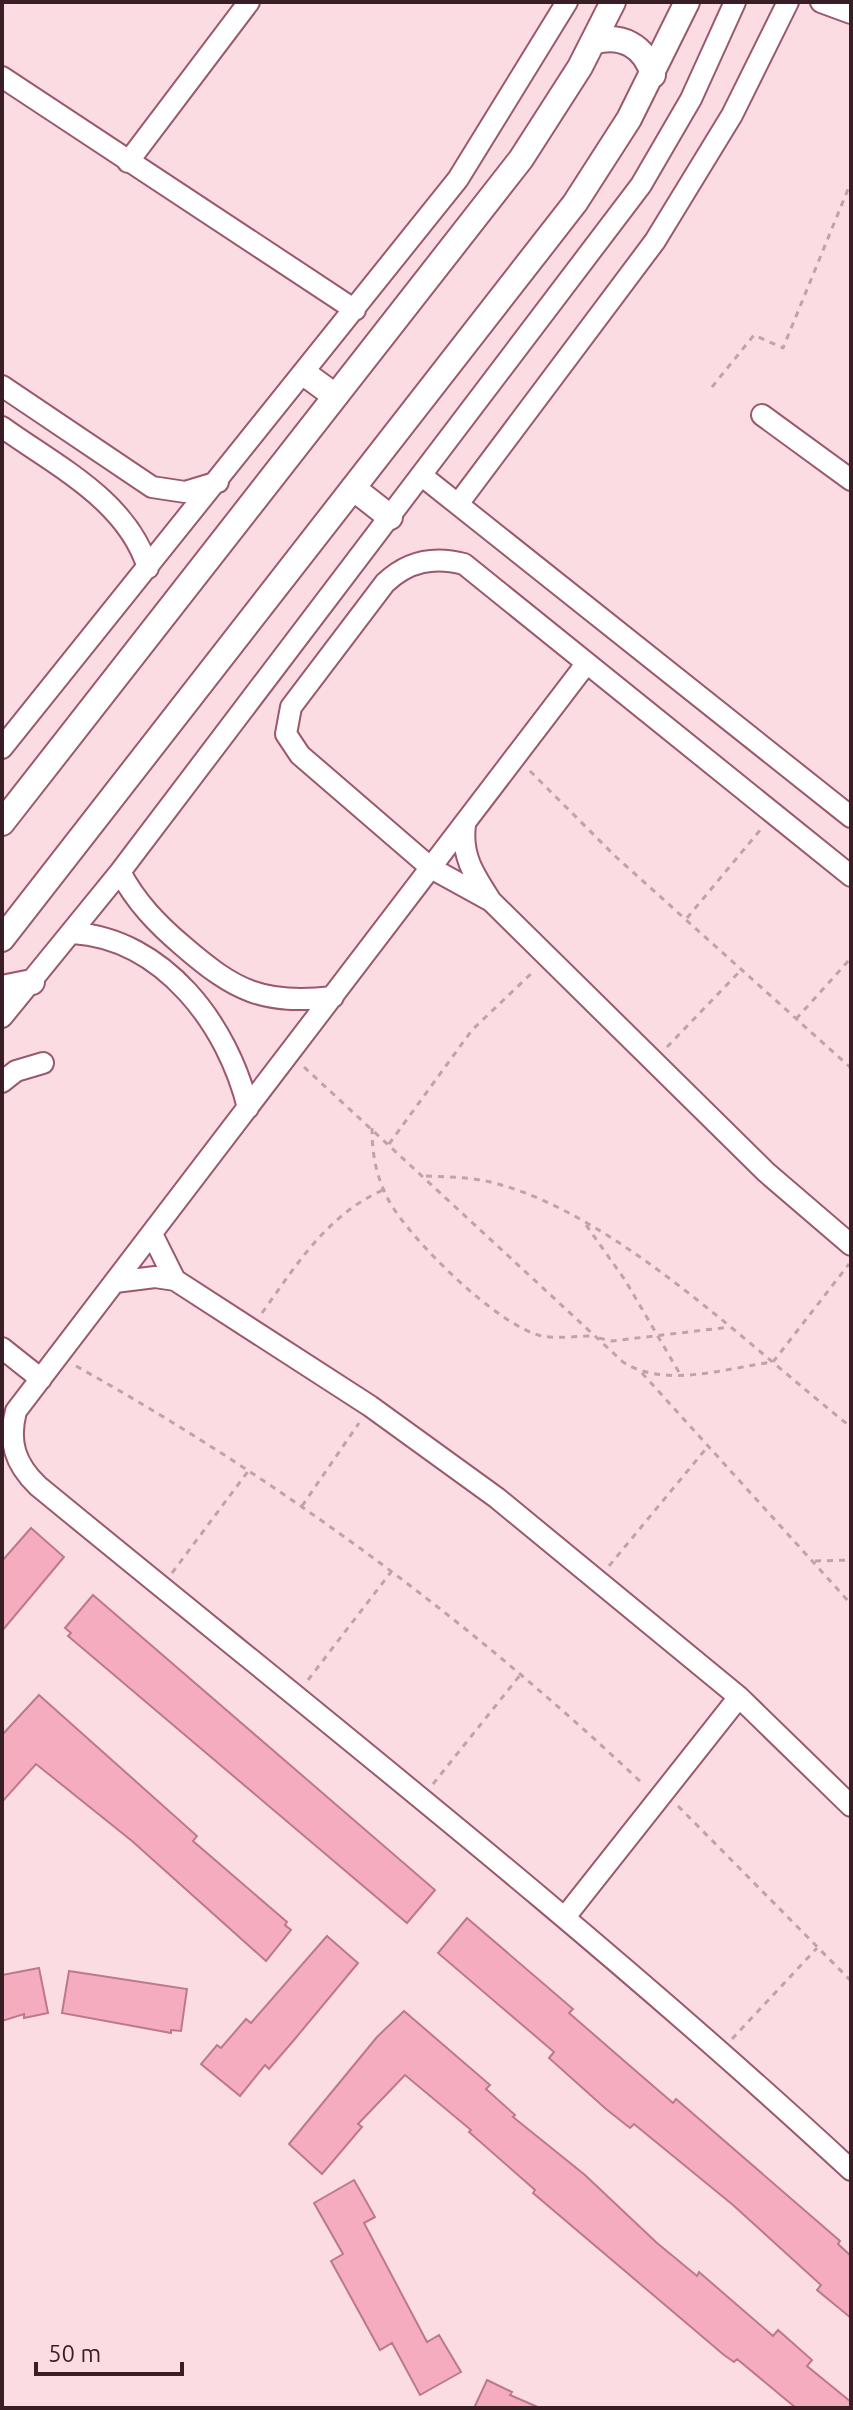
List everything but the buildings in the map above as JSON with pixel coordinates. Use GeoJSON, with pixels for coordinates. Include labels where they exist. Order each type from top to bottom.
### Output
{"type":"FeatureCollection","features":[{"type":"Feature","properties":{"kind":"street"},"geometry":{"type":"LineString","coordinates":[[128,162],[249,2]]}},
{"type":"Feature","properties":{"kind":"street"},"geometry":{"type":"LineString","coordinates":[[2,748],[305,374],[458,179],[567,2]]}},
{"type":"Feature","properties":{"kind":"street"},"geometry":{"type":"LineString","coordinates":[[2,823],[521,159],[593,42],[613,2]]}},
{"type":"Feature","properties":{"kind":"street"},"geometry":{"type":"LineString","coordinates":[[2,939],[575,203],[653,75],[687,2]]}},
{"type":"Feature","properties":{"kind":"street"},"geometry":{"type":"LineString","coordinates":[[2,1017],[120,872],[641,185],[691,99],[735,2]]}},
{"type":"Feature","properties":{"kind":"street"},"geometry":{"type":"LineString","coordinates":[[458,504],[655,241],[732,115],[788,2]]}},
{"type":"Feature","properties":{"kind":"street"},"geometry":{"type":"LineString","coordinates":[[821,2],[851,13]]}},
{"type":"Feature","properties":{"kind":"street"},"geometry":{"type":"LineString","coordinates":[[593,42],[612,38],[631,43],[646,57],[653,75]]}},
{"type":"Feature","properties":{"kind":"street"},"geometry":{"type":"LineString","coordinates":[[2,77],[355,310]]}},
{"type":"Feature","properties":{"kind":"street"},"geometry":{"type":"LineString","coordinates":[[305,374],[335,396]]}},
{"type":"Feature","properties":{"kind":"street"},"geometry":{"type":"LineString","coordinates":[[2,386],[152,487],[185,492],[218,482]]}},
{"type":"Feature","properties":{"kind":"street"},"geometry":{"type":"LineString","coordinates":[[762,415],[851,480]]}},
{"type":"Feature","properties":{"kind":"street"},"geometry":{"type":"LineString","coordinates":[[2,427],[117,512],[137,539],[148,568]]}},
{"type":"Feature","properties":{"kind":"street"},"geometry":{"type":"LineString","coordinates":[[421,475],[851,817]]}},
{"type":"Feature","properties":{"kind":"street"},"geometry":{"type":"LineString","coordinates":[[353,488],[390,517]]}},
{"type":"Feature","properties":{"kind":"street"},"geometry":{"type":"LineString","coordinates":[[491,901],[431,868],[294,749],[286,734],[287,716],[310,682],[385,583],[412,564],[438,559],[464,564],[851,876]]}},
{"type":"Feature","properties":{"kind":"street"},"geometry":{"type":"LineString","coordinates":[[586,664],[16,1411],[12,1444],[17,1460],[38,1486],[423,1797],[720,2052],[851,2170]]}},
{"type":"Feature","properties":{"kind":"street"},"geometry":{"type":"LineString","coordinates":[[465,825],[462,846],[469,867],[491,901],[766,1172],[851,1245]]}},
{"type":"Feature","properties":{"kind":"street"},"geometry":{"type":"LineString","coordinates":[[120,872],[151,917],[230,984],[264,996],[299,1001],[333,997]]}},
{"type":"Feature","properties":{"kind":"street"},"geometry":{"type":"LineString","coordinates":[[128,945],[151,917]]}},
{"type":"Feature","properties":{"kind":"street"},"geometry":{"type":"LineString","coordinates":[[73,933],[109,938],[128,945],[178,983],[206,1013],[241,1076],[248,1108]]}},
{"type":"Feature","properties":{"kind":"street"},"geometry":{"type":"LineString","coordinates":[[2,988],[32,982]]}},
{"type":"Feature","properties":{"kind":"street"},"geometry":{"type":"LineString","coordinates":[[206,1013],[230,984]]}},
{"type":"Feature","properties":{"kind":"street"},"geometry":{"type":"LineString","coordinates":[[2,1082],[16,1071],[43,1063]]}},
{"type":"Feature","properties":{"kind":"street"},"geometry":{"type":"LineString","coordinates":[[152,1234],[175,1280]]}},
{"type":"Feature","properties":{"kind":"street"},"geometry":{"type":"LineString","coordinates":[[115,1282],[155,1277],[175,1280],[370,1406],[497,1498],[598,1579],[739,1697],[851,1806]]}},
{"type":"Feature","properties":{"kind":"street"},"geometry":{"type":"LineString","coordinates":[[2,1348],[41,1379]]}},
{"type":"Feature","properties":{"kind":"street"},"geometry":{"type":"LineString","coordinates":[[565,1917],[739,1697]]}},
{"type":"Feature","properties":{"kind":"path"},"geometry":{"type":"LineString","coordinates":[[712,387],[754,335],[783,348],[851,182]]}},
{"type":"Feature","properties":{"kind":"path"},"geometry":{"type":"LineString","coordinates":[[516,757],[615,856],[851,1068]]}},
{"type":"Feature","properties":{"kind":"path"},"geometry":{"type":"LineString","coordinates":[[687,918],[774,814]]}},
{"type":"Feature","properties":{"kind":"path"},"geometry":{"type":"LineString","coordinates":[[389,1144],[472,1030],[548,957]]}},
{"type":"Feature","properties":{"kind":"path"},"geometry":{"type":"LineString","coordinates":[[796,1019],[851,958]]}},
{"type":"Feature","properties":{"kind":"path"},"geometry":{"type":"LineString","coordinates":[[654,1061],[742,969]]}},
{"type":"Feature","properties":{"kind":"path"},"geometry":{"type":"LineString","coordinates":[[289,1054],[426,1176],[594,1336],[623,1362],[642,1373],[851,1604]]}},
{"type":"Feature","properties":{"kind":"path"},"geometry":{"type":"LineString","coordinates":[[372,1128],[374,1160],[383,1190],[399,1216],[451,1276],[494,1309],[542,1336],[594,1336],[612,1341],[731,1327]]}},
{"type":"Feature","properties":{"kind":"path"},"geometry":{"type":"LineString","coordinates":[[426,1176],[476,1178],[499,1184],[545,1201],[584,1222],[731,1327],[851,1427]]}},
{"type":"Feature","properties":{"kind":"path"},"geometry":{"type":"LineString","coordinates":[[251,1329],[320,1234],[354,1205],[383,1190]]}},
{"type":"Feature","properties":{"kind":"path"},"geometry":{"type":"LineString","coordinates":[[584,1222],[680,1374]]}},
{"type":"Feature","properties":{"kind":"path"},"geometry":{"type":"LineString","coordinates":[[642,1373],[662,1376],[773,1362],[851,1262]]}},
{"type":"Feature","properties":{"kind":"path"},"geometry":{"type":"LineString","coordinates":[[59,1356],[149,1407],[302,1506],[521,1674],[661,1795],[851,1981]]}},
{"type":"Feature","properties":{"kind":"path"},"geometry":{"type":"LineString","coordinates":[[302,1506],[370,1406]]}},
{"type":"Feature","properties":{"kind":"path"},"geometry":{"type":"LineString","coordinates":[[598,1579],[709,1445]]}},
{"type":"Feature","properties":{"kind":"path"},"geometry":{"type":"LineString","coordinates":[[161,1587],[249,1470]]}},
{"type":"Feature","properties":{"kind":"path"},"geometry":{"type":"LineString","coordinates":[[814,1561],[851,1560]]}},
{"type":"Feature","properties":{"kind":"path"},"geometry":{"type":"LineString","coordinates":[[297,1695],[391,1572]]}},
{"type":"Feature","properties":{"kind":"path"},"geometry":{"type":"LineString","coordinates":[[423,1797],[521,1674]]}},
{"type":"Feature","properties":{"kind":"path"},"geometry":{"type":"LineString","coordinates":[[720,2052],[817,1948]]}}]}
